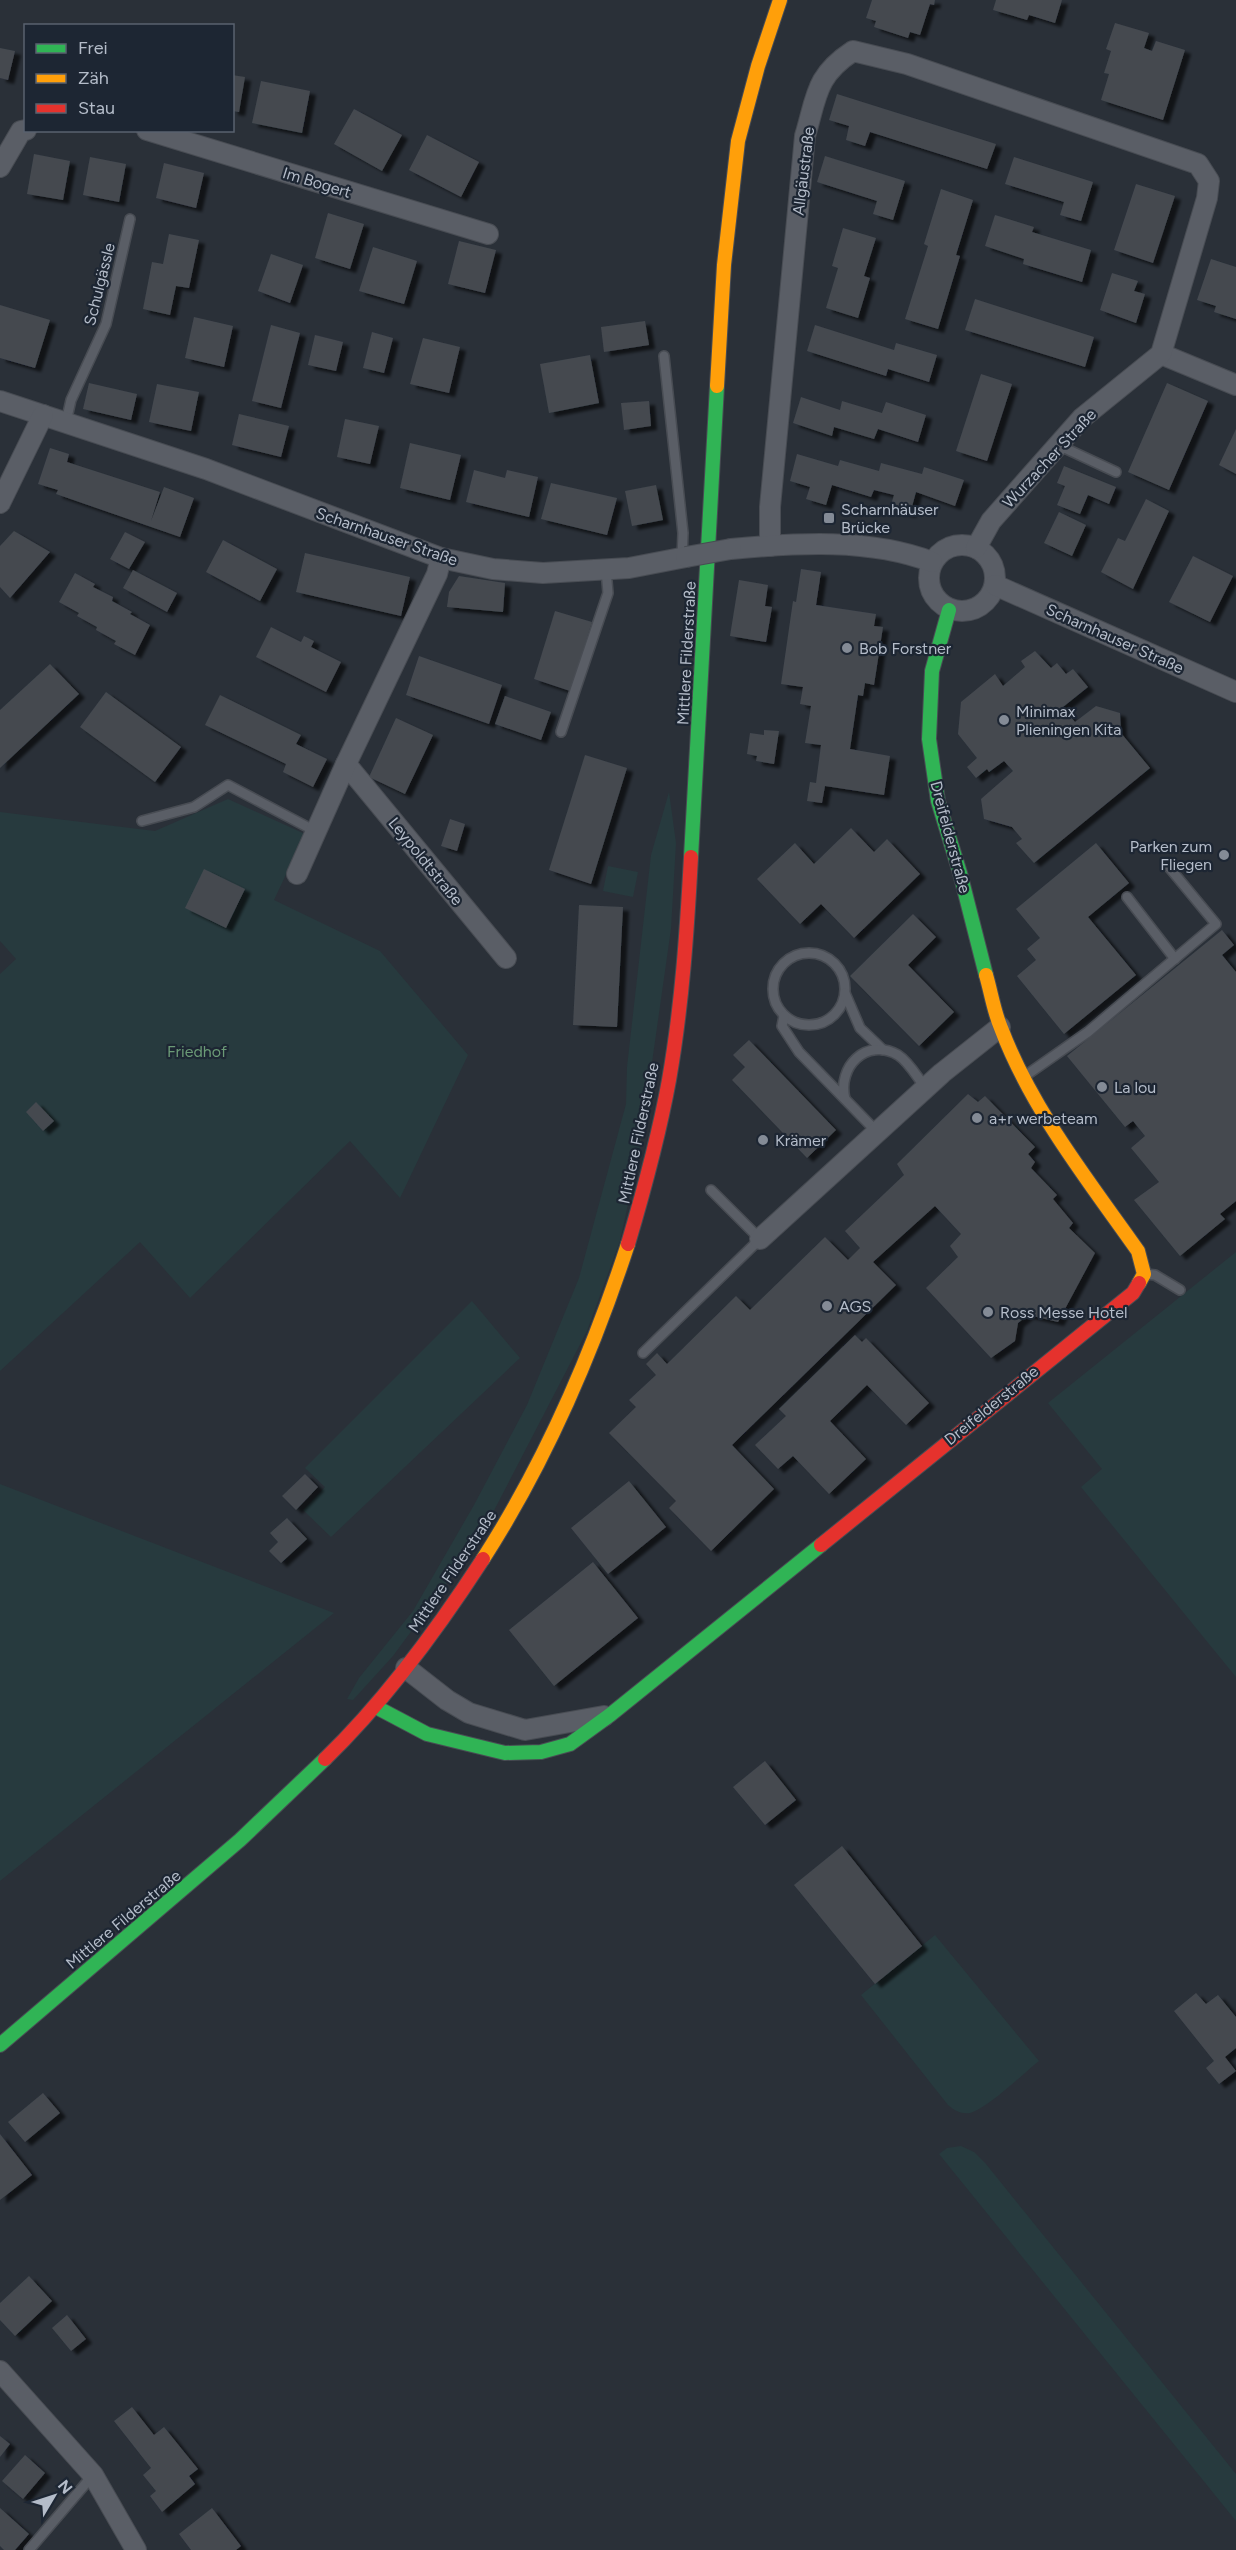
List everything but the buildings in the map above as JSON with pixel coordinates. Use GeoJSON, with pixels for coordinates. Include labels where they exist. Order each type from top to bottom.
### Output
{"type":"FeatureCollection","features":[{"type":"Feature","properties":{"kind":"main road","name":"Mittlere Filderstraße"},"geometry":{"type":"LineString","coordinates":[[0,2045],[240,1840],[350,1737],[376,1707],[469,1580],[498,1534],[558,1425],[597,1336],[628,1245],[651,1163],[669,1079],[686,940],[724,265],[738,141],[758,66],[780,0]]}},
{"type":"Feature","properties":{"kind":"main road","name":"Dreifelderstraße"},"geometry":{"type":"LineString","coordinates":[[376,1707],[427,1734],[506,1753],[541,1752],[570,1744],[610,1715],[1133,1293],[1144,1274],[1138,1251],[1051,1127],[1023,1077],[1000,1027],[960,873],[938,801],[929,739],[932,671],[949,610]]}},
{"type":"Feature","properties":{"kind":"street","name":"Allgäustraße"},"geometry":{"type":"LineString","coordinates":[[770,546],[770,507],[805,136],[821,80],[836,62],[853,51],[907,64],[1198,164],[1209,181],[1207,198],[1161,354]]}},
{"type":"Feature","properties":{"kind":"street"},"geometry":{"type":"LineString","coordinates":[[0,167],[21,131],[24,130]]}},
{"type":"Feature","properties":{"kind":"street","name":"Im Bogert"},"geometry":{"type":"LineString","coordinates":[[154,132],[488,234]]}},
{"type":"Feature","properties":{"kind":"street"},"geometry":{"type":"LineString","coordinates":[[1161,354],[1236,385]]}},
{"type":"Feature","properties":{"kind":"street","name":"Wurzacher Straße"},"geometry":{"type":"LineString","coordinates":[[976,548],[991,521],[1082,418],[1161,354]]}},
{"type":"Feature","properties":{"kind":"street","name":"Scharnhauser Straße"},"geometry":{"type":"LineString","coordinates":[[0,401],[206,469],[441,558],[493,569],[543,573],[606,570],[650,566],[731,549],[831,544],[906,553],[932,562]]}},
{"type":"Feature","properties":{"kind":"street"},"geometry":{"type":"LineString","coordinates":[[0,502],[43,415]]}},
{"type":"Feature","properties":{"kind":"street"},"geometry":{"type":"LineString","coordinates":[[959,544],[976,548],[988,557],[994,570],[995,585],[989,598],[978,608],[963,612],[949,610],[934,598],[928,580],[932,562],[943,550],[959,544]]}},
{"type":"Feature","properties":{"kind":"street"},"geometry":{"type":"LineString","coordinates":[[297,874],[346,764],[437,574],[441,558]]}},
{"type":"Feature","properties":{"kind":"street","name":"Scharnhauser Straße"},"geometry":{"type":"LineString","coordinates":[[995,585],[1236,692]]}},
{"type":"Feature","properties":{"kind":"street","name":"Leypoldtstraße"},"geometry":{"type":"LineString","coordinates":[[346,764],[506,958]]}},
{"type":"Feature","properties":{"kind":"street"},"geometry":{"type":"LineString","coordinates":[[760,1239],[925,1088],[1000,1027]]}},
{"type":"Feature","properties":{"kind":"street","name":"Dreifelderstraße"},"geometry":{"type":"LineString","coordinates":[[406,1668],[447,1700],[469,1713],[525,1730],[610,1715]]}},
{"type":"Feature","properties":{"kind":"street"},"geometry":{"type":"LineString","coordinates":[[0,2371],[93,2475],[136,2550]]}},
{"type":"Feature","properties":{"kind":"lane","name":"Schulgässle"},"geometry":{"type":"LineString","coordinates":[[66,422],[71,400],[106,324],[130,219]]}},
{"type":"Feature","properties":{"kind":"lane"},"geometry":{"type":"LineString","coordinates":[[664,356],[684,532],[684,558]]}},
{"type":"Feature","properties":{"kind":"lane"},"geometry":{"type":"LineString","coordinates":[[1058,446],[1116,472]]}},
{"type":"Feature","properties":{"kind":"lane"},"geometry":{"type":"LineString","coordinates":[[561,732],[608,593],[606,570]]}},
{"type":"Feature","properties":{"kind":"lane"},"geometry":{"type":"LineString","coordinates":[[141,821],[194,807],[228,785],[315,831]]}},
{"type":"Feature","properties":{"kind":"lane"},"geometry":{"type":"LineString","coordinates":[[1023,1077],[1088,1032],[1216,924],[1168,867]]}},
{"type":"Feature","properties":{"kind":"lane"},"geometry":{"type":"LineString","coordinates":[[1126,897],[1175,958]]}},
{"type":"Feature","properties":{"kind":"lane"},"geometry":{"type":"LineString","coordinates":[[844,992],[837,1011],[821,1023],[801,1024],[784,1016],[776,1004],[773,984],[778,971],[793,957],[812,954],[831,962],[840,972],[844,992],[860,1028],[883,1050],[901,1058],[925,1088]]}},
{"type":"Feature","properties":{"kind":"lane"},"geometry":{"type":"LineString","coordinates":[[784,1016],[782,1026],[799,1052],[877,1132]]}},
{"type":"Feature","properties":{"kind":"lane"},"geometry":{"type":"LineString","coordinates":[[846,1100],[843,1080],[848,1067],[863,1054],[883,1050]]}},
{"type":"Feature","properties":{"kind":"lane"},"geometry":{"type":"LineString","coordinates":[[643,1353],[760,1239],[711,1190]]}},
{"type":"Feature","properties":{"kind":"lane"},"geometry":{"type":"LineString","coordinates":[[1144,1274],[1155,1275],[1180,1290]]}},
{"type":"Feature","properties":{"kind":"lane"},"geometry":{"type":"LineString","coordinates":[[29,2550],[93,2475]]}},
{"type":"Feature","properties":{"kind":"green space"},"geometry":{"type":"Polygon","coordinates":[[[669,792],[676,843],[671,929],[639,1154],[620,1241],[587,1331],[486,1526],[393,1656],[353,1700],[347,1699],[359,1678],[413,1611],[474,1505],[527,1405],[579,1278],[626,1104],[627,1067],[651,855],[669,792]]]}},
{"type":"Feature","properties":{"kind":"green space","name":"Friedhof"},"geometry":{"type":"Polygon","coordinates":[[[228,799],[305,834],[274,900],[380,951],[468,1055],[400,1198],[350,1141],[190,1298],[140,1242],[0,1371],[0,974],[16,959],[0,941],[0,812],[155,831],[228,799]]]}},
{"type":"Feature","properties":{"kind":"green space"},"geometry":{"type":"Polygon","coordinates":[[[608,866],[638,872],[633,897],[603,891],[608,866]]]}},
{"type":"Feature","properties":{"kind":"green space"},"geometry":{"type":"Polygon","coordinates":[[[1236,1252],[1236,1677],[1081,1487],[1102,1469],[1048,1403],[1236,1252]]]}},
{"type":"Feature","properties":{"kind":"green space"},"geometry":{"type":"Polygon","coordinates":[[[472,1301],[520,1358],[331,1537],[303,1510],[325,1487],[305,1468],[472,1301]]]}},
{"type":"Feature","properties":{"kind":"green space"},"geometry":{"type":"Polygon","coordinates":[[[0,1484],[334,1613],[0,1881],[0,1484]]]}},
{"type":"Feature","properties":{"kind":"green space"},"geometry":{"type":"Polygon","coordinates":[[[935,1935],[1039,2061],[986,2105],[970,2113],[958,2112],[948,2105],[861,1995],[935,1935]]]}},
{"type":"Feature","properties":{"kind":"green space"},"geometry":{"type":"Polygon","coordinates":[[[961,2146],[974,2152],[986,2164],[1236,2474],[1236,2521],[939,2154],[947,2148],[961,2146]]]}},
{"type":"Feature","properties":{"kind":"traffic: fast"},"geometry":{"type":"LineString","coordinates":[[691,857],[717,386]]}},
{"type":"Feature","properties":{"kind":"traffic: fast"},"geometry":{"type":"LineString","coordinates":[[949,610],[932,671],[929,739],[938,801],[960,873],[986,975]]}},
{"type":"Feature","properties":{"kind":"traffic: fast"},"geometry":{"type":"LineString","coordinates":[[376,1707],[427,1734],[505,1753],[541,1752],[570,1744],[610,1715],[821,1545]]}},
{"type":"Feature","properties":{"kind":"traffic: fast"},"geometry":{"type":"LineString","coordinates":[[0,2045],[240,1840],[325,1759]]}},
{"type":"Feature","properties":{"kind":"traffic: slow"},"geometry":{"type":"LineString","coordinates":[[717,386],[724,265],[738,141],[758,66],[780,0]]}},
{"type":"Feature","properties":{"kind":"traffic: slow"},"geometry":{"type":"LineString","coordinates":[[986,975],[994,1009],[1028,1087],[1062,1144],[1138,1251],[1144,1274],[1139,1283]]}},
{"type":"Feature","properties":{"kind":"traffic: slow"},"geometry":{"type":"LineString","coordinates":[[483,1559],[527,1484],[566,1406],[599,1326],[628,1244]]}},
{"type":"Feature","properties":{"kind":"traffic: jam"},"geometry":{"type":"LineString","coordinates":[[628,1244],[651,1162],[669,1080],[683,968],[691,857]]}},
{"type":"Feature","properties":{"kind":"traffic: jam"},"geometry":{"type":"LineString","coordinates":[[821,1545],[1133,1293],[1139,1283]]}},
{"type":"Feature","properties":{"kind":"traffic: jam"},"geometry":{"type":"LineString","coordinates":[[325,1759],[369,1713],[410,1664],[483,1559]]}},
{"type":"Feature","properties":{"kind":"place","name":"Scharnhäuser Brücke"},"geometry":{"type":"Point","coordinates":[829,518]}},
{"type":"Feature","properties":{"kind":"place","name":"Bob Forstner"},"geometry":{"type":"Point","coordinates":[847,648]}},
{"type":"Feature","properties":{"kind":"place","name":"Minimax Plieningen Kita"},"geometry":{"type":"Point","coordinates":[1004,720]}},
{"type":"Feature","properties":{"kind":"place","name":"Parken zum Fliegen"},"geometry":{"type":"Point","coordinates":[1224,855]}},
{"type":"Feature","properties":{"kind":"place","name":"La lou"},"geometry":{"type":"Point","coordinates":[1102,1087]}},
{"type":"Feature","properties":{"kind":"place","name":"a+r werbeteam"},"geometry":{"type":"Point","coordinates":[977,1118]}},
{"type":"Feature","properties":{"kind":"place","name":"Krämer"},"geometry":{"type":"Point","coordinates":[763,1140]}},
{"type":"Feature","properties":{"kind":"place","name":"AGS"},"geometry":{"type":"Point","coordinates":[827,1306]}},
{"type":"Feature","properties":{"kind":"place","name":"Ross Messe Hotel"},"geometry":{"type":"Point","coordinates":[988,1312]}}]}
